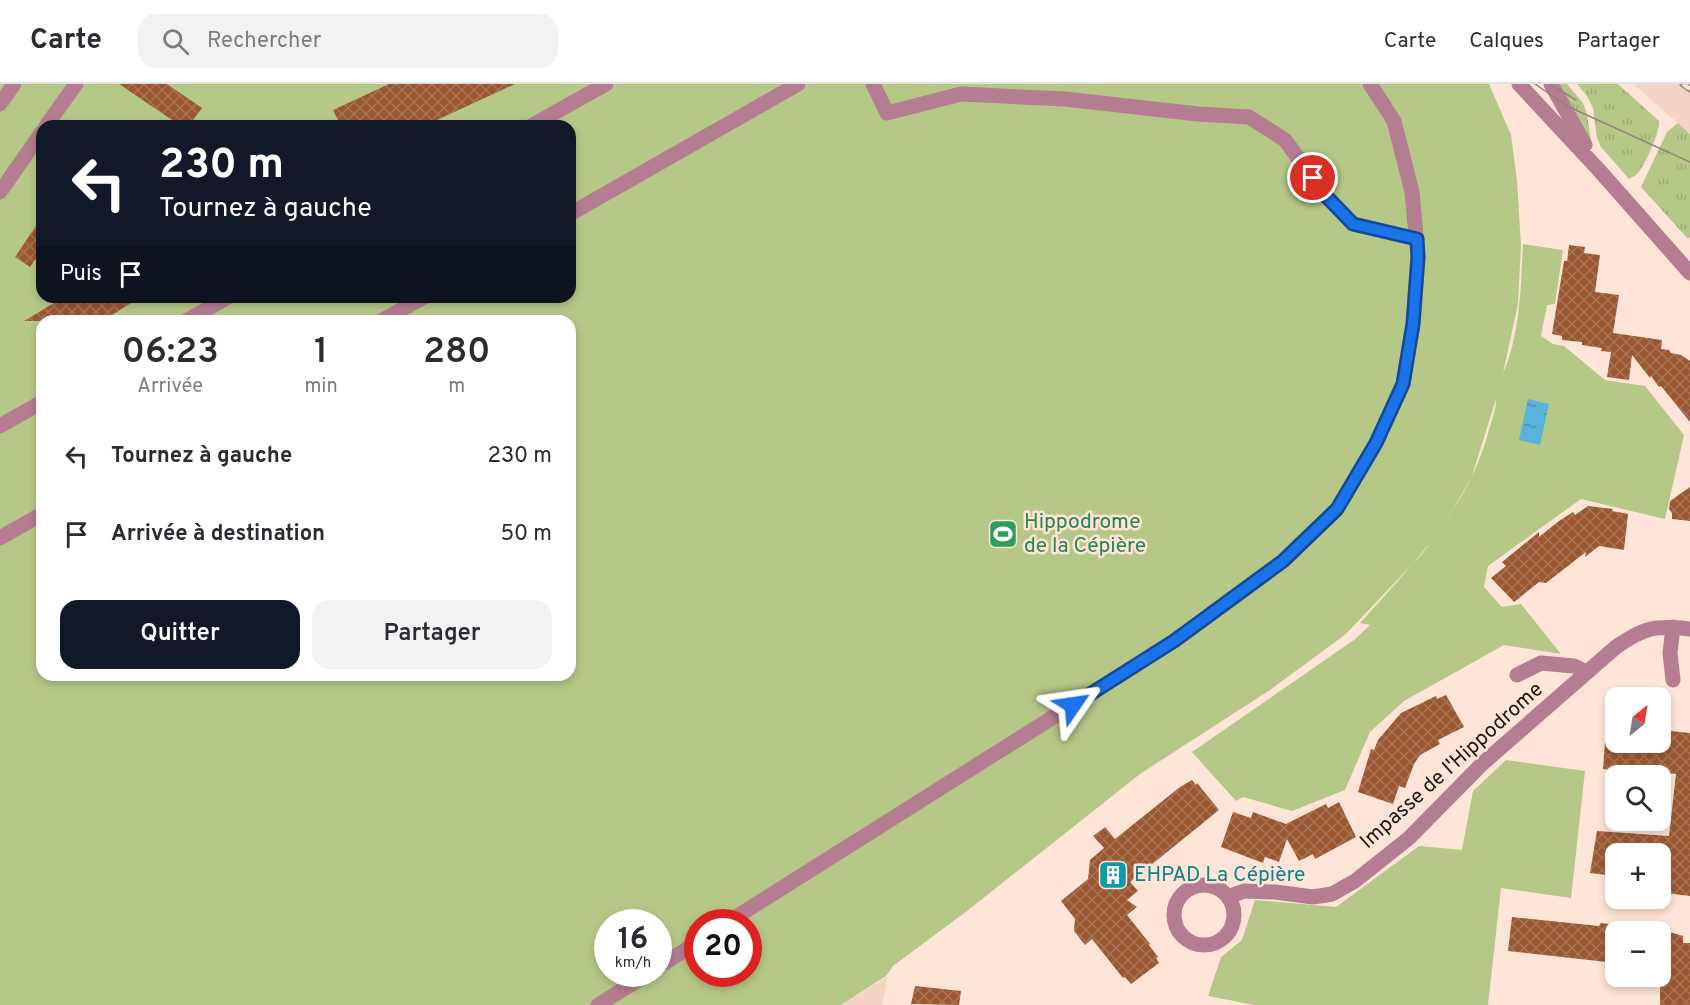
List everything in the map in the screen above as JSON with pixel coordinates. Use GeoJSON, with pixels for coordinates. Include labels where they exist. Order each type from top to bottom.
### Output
{"type":"FeatureCollection","features":[{"type":"Feature","properties":{"kind":"street"},"geometry":{"type":"LineString","coordinates":[[0,104],[14,84]]}},
{"type":"Feature","properties":{"kind":"street"},"geometry":{"type":"LineString","coordinates":[[50,120],[76,84]]}},
{"type":"Feature","properties":{"kind":"street"},"geometry":{"type":"LineString","coordinates":[[542,120],[606,84]]}},
{"type":"Feature","properties":{"kind":"street"},"geometry":{"type":"LineString","coordinates":[[576,211],[798,84]]}},
{"type":"Feature","properties":{"kind":"street"},"geometry":{"type":"LineString","coordinates":[[873,84],[887,113],[961,94],[1065,99],[1198,114],[1249,117],[1285,140],[1327,197],[1353,224],[1417,239]]}},
{"type":"Feature","properties":{"kind":"street"},"geometry":{"type":"LineString","coordinates":[[749,909],[1174,641],[1283,561],[1337,509],[1376,443],[1403,384],[1413,324],[1418,257],[1413,192],[1394,121],[1371,84]]}},
{"type":"Feature","properties":{"kind":"street"},"geometry":{"type":"LineString","coordinates":[[1519,84],[1690,273]]}},
{"type":"Feature","properties":{"kind":"street"},"geometry":{"type":"LineString","coordinates":[[1551,84],[1598,169]]}},
{"type":"Feature","properties":{"kind":"street"},"geometry":{"type":"LineString","coordinates":[[0,192],[36,141]]}},
{"type":"Feature","properties":{"kind":"street"},"geometry":{"type":"LineString","coordinates":[[196,315],[218,303]]}},
{"type":"Feature","properties":{"kind":"street"},"geometry":{"type":"LineString","coordinates":[[392,315],[413,303]]}},
{"type":"Feature","properties":{"kind":"street"},"geometry":{"type":"LineString","coordinates":[[0,426],[36,405]]}},
{"type":"Feature","properties":{"kind":"street"},"geometry":{"type":"LineString","coordinates":[[0,538],[36,517]]}},
{"type":"Feature","properties":{"kind":"street","name":"Impasse de l'Hippodrome"},"geometry":{"type":"LineString","coordinates":[[1228,897],[1244,891],[1313,897],[1332,894],[1355,881],[1409,838],[1482,764],[1616,647],[1637,632],[1664,626],[1690,629]]}},
{"type":"Feature","properties":{"kind":"street"},"geometry":{"type":"LineString","coordinates":[[1673,627],[1670,653],[1673,680]]}},
{"type":"Feature","properties":{"kind":"street"},"geometry":{"type":"LineString","coordinates":[[1516,675],[1541,663],[1574,666],[1587,672]]}},
{"type":"Feature","properties":{"kind":"street"},"geometry":{"type":"LineString","coordinates":[[1206,885],[1219,889],[1228,897],[1234,909],[1234,920],[1225,938],[1211,945],[1193,944],[1179,933],[1173,916],[1178,898],[1194,886],[1206,885]]}},
{"type":"Feature","properties":{"kind":"street"},"geometry":{"type":"LineString","coordinates":[[598,1005],[627,987]]}},
{"type":"Feature","properties":{"kind":"shaded area"},"geometry":{"type":"Polygon","coordinates":[[[1633,84],[1690,84],[1690,134],[1678,123],[1633,84]]]}},
{"type":"Feature","properties":{"kind":"shaded area"},"geometry":{"type":"Polygon","coordinates":[[[888,976],[882,1005],[842,1005],[888,976]]]}},
{"type":"Feature","properties":{"kind":"green space","name":"Hippodrome de la Cépière"},"geometry":{"type":"Polygon","coordinates":[[[0,84],[1489,84],[1511,135],[1517,181],[1521,245],[1518,304],[1503,373],[1509,359],[1516,327],[1520,292],[1523,244],[1563,250],[1555,304],[1547,305],[1541,336],[1553,344],[1564,346],[1605,380],[1645,386],[1684,435],[1665,519],[1581,499],[1488,566],[1484,587],[1502,607],[1521,604],[1561,654],[1504,645],[1404,701],[1370,732],[1345,790],[1292,811],[1243,797],[1236,801],[1192,752],[1354,640],[1370,625],[1360,623],[1412,565],[1346,634],[1270,690],[1140,774],[967,911],[893,966],[886,976],[841,1005],[0,1005],[0,84]],[[1496,399],[1473,473],[1480,459],[1496,399]]]}},
{"type":"Feature","properties":{"kind":"green space"},"geometry":{"type":"Polygon","coordinates":[[[1555,84],[1567,84],[1583,103],[1592,148],[1555,84]]]}},
{"type":"Feature","properties":{"kind":"green space"},"geometry":{"type":"Polygon","coordinates":[[[1577,84],[1618,84],[1659,121],[1648,157],[1637,174],[1629,179],[1601,147],[1597,138],[1593,108],[1577,84]]]}},
{"type":"Feature","properties":{"kind":"green space"},"geometry":{"type":"Polygon","coordinates":[[[1678,123],[1690,134],[1690,237],[1688,239],[1641,187],[1667,132],[1678,123]]]}},
{"type":"Feature","properties":{"kind":"green space"},"geometry":{"type":"Polygon","coordinates":[[[1506,760],[1585,771],[1571,898],[1501,888],[1488,1005],[1255,1005],[1208,996],[1221,957],[1242,940],[1255,900],[1336,907],[1419,846],[1462,850],[1473,791],[1506,760]]]}},
{"type":"Feature","properties":{"kind":"water"},"geometry":{"type":"Polygon","coordinates":[[[1528,399],[1549,404],[1540,445],[1519,440],[1528,399]]]}},
{"type":"Feature","properties":{"kind":"building"},"geometry":{"type":"Polygon","coordinates":[[[119,84],[167,84],[202,108],[193,120],[172,120],[119,84]]]}},
{"type":"Feature","properties":{"kind":"building"},"geometry":{"type":"Polygon","coordinates":[[[389,84],[515,84],[437,120],[338,120],[333,110],[389,84]]]}},
{"type":"Feature","properties":{"kind":"building"},"geometry":{"type":"Polygon","coordinates":[[[36,226],[36,258],[30,267],[15,257],[36,226]]]}},
{"type":"Feature","properties":{"kind":"building"},"geometry":{"type":"Polygon","coordinates":[[[1569,245],[1585,247],[1584,253],[1600,255],[1595,292],[1619,295],[1613,333],[1662,340],[1661,349],[1669,350],[1690,361],[1690,422],[1632,355],[1629,380],[1607,377],[1611,352],[1582,345],[1582,342],[1562,340],[1562,336],[1552,334],[1564,261],[1567,261],[1569,245]]]}},
{"type":"Feature","properties":{"kind":"building"},"geometry":{"type":"Polygon","coordinates":[[[54,303],[131,303],[112,315],[36,315],[36,321],[24,321],[54,303]]]}},
{"type":"Feature","properties":{"kind":"building"},"geometry":{"type":"Polygon","coordinates":[[[1690,487],[1690,521],[1672,519],[1669,509],[1670,501],[1690,487]]]}},
{"type":"Feature","properties":{"kind":"building"},"geometry":{"type":"Polygon","coordinates":[[[1588,506],[1613,509],[1612,511],[1628,514],[1624,550],[1599,546],[1585,557],[1586,552],[1546,583],[1539,582],[1514,602],[1491,578],[1506,566],[1502,562],[1539,532],[1539,537],[1573,512],[1575,515],[1588,506]]]}},
{"type":"Feature","properties":{"kind":"building"},"geometry":{"type":"Polygon","coordinates":[[[1446,695],[1464,727],[1438,740],[1440,744],[1420,755],[1405,788],[1399,786],[1393,804],[1358,792],[1371,749],[1374,750],[1378,740],[1401,713],[1436,696],[1437,699],[1446,695]]]}},
{"type":"Feature","properties":{"kind":"building"},"geometry":{"type":"Polygon","coordinates":[[[1671,731],[1690,733],[1690,896],[1671,894],[1671,843],[1605,843],[1605,875],[1590,873],[1597,831],[1669,836],[1671,831],[1676,774],[1671,773],[1671,765],[1605,765],[1605,769],[1603,769],[1605,742],[1605,753],[1671,753],[1671,731]]]}},
{"type":"Feature","properties":{"kind":"building","name":"EHPAD La Cépière"},"geometry":{"type":"Polygon","coordinates":[[[1192,780],[1219,810],[1130,882],[1138,891],[1127,900],[1137,907],[1127,915],[1150,944],[1159,963],[1131,984],[1125,977],[1123,978],[1092,939],[1085,945],[1074,931],[1075,919],[1061,901],[1088,879],[1090,860],[1104,848],[1093,836],[1105,827],[1115,839],[1192,780]]]}},
{"type":"Feature","properties":{"kind":"building"},"geometry":{"type":"Polygon","coordinates":[[[1339,802],[1356,837],[1315,859],[1313,854],[1299,861],[1287,839],[1279,862],[1265,857],[1263,863],[1221,847],[1233,812],[1251,818],[1253,812],[1286,824],[1326,804],[1328,808],[1339,802]]]}},
{"type":"Feature","properties":{"kind":"building"},"geometry":{"type":"Polygon","coordinates":[[[1512,917],[1599,926],[1601,923],[1605,924],[1605,962],[1508,951],[1512,917]]]}},
{"type":"Feature","properties":{"kind":"building"},"geometry":{"type":"Polygon","coordinates":[[[1671,932],[1683,936],[1683,943],[1690,943],[1690,1005],[1660,1005],[1660,987],[1671,987],[1671,932]]]}},
{"type":"Feature","properties":{"kind":"building"},"geometry":{"type":"Polygon","coordinates":[[[915,986],[961,991],[959,1005],[911,1004],[915,986]]]}},
{"type":"Feature","properties":{"kind":"tram line"},"geometry":{"type":"LineString","coordinates":[[1535,84],[1567,106],[1690,162]]}},
{"type":"Feature","properties":{"kind":"tram line"},"geometry":{"type":"LineString","coordinates":[[1550,84],[1576,100]]}},
{"type":"Feature","properties":{"kind":"railway"},"geometry":{"type":"LineString","coordinates":[[1683,84],[1690,89]]}},
{"type":"Feature","properties":{"kind":"place","name":"Hippodrome de la Cépière"},"geometry":{"type":"Point","coordinates":[1003,534]}},
{"type":"Feature","properties":{"kind":"place","name":"EHPAD La Cépière"},"geometry":{"type":"Point","coordinates":[1113,875]}},
{"type":"Feature","properties":{"kind":"route"},"geometry":{"type":"LineString","coordinates":[[1073,705],[1174,641],[1283,561],[1337,509],[1376,443],[1403,384],[1413,324],[1418,257],[1417,239],[1353,224],[1327,197],[1313,178]]}}]}
